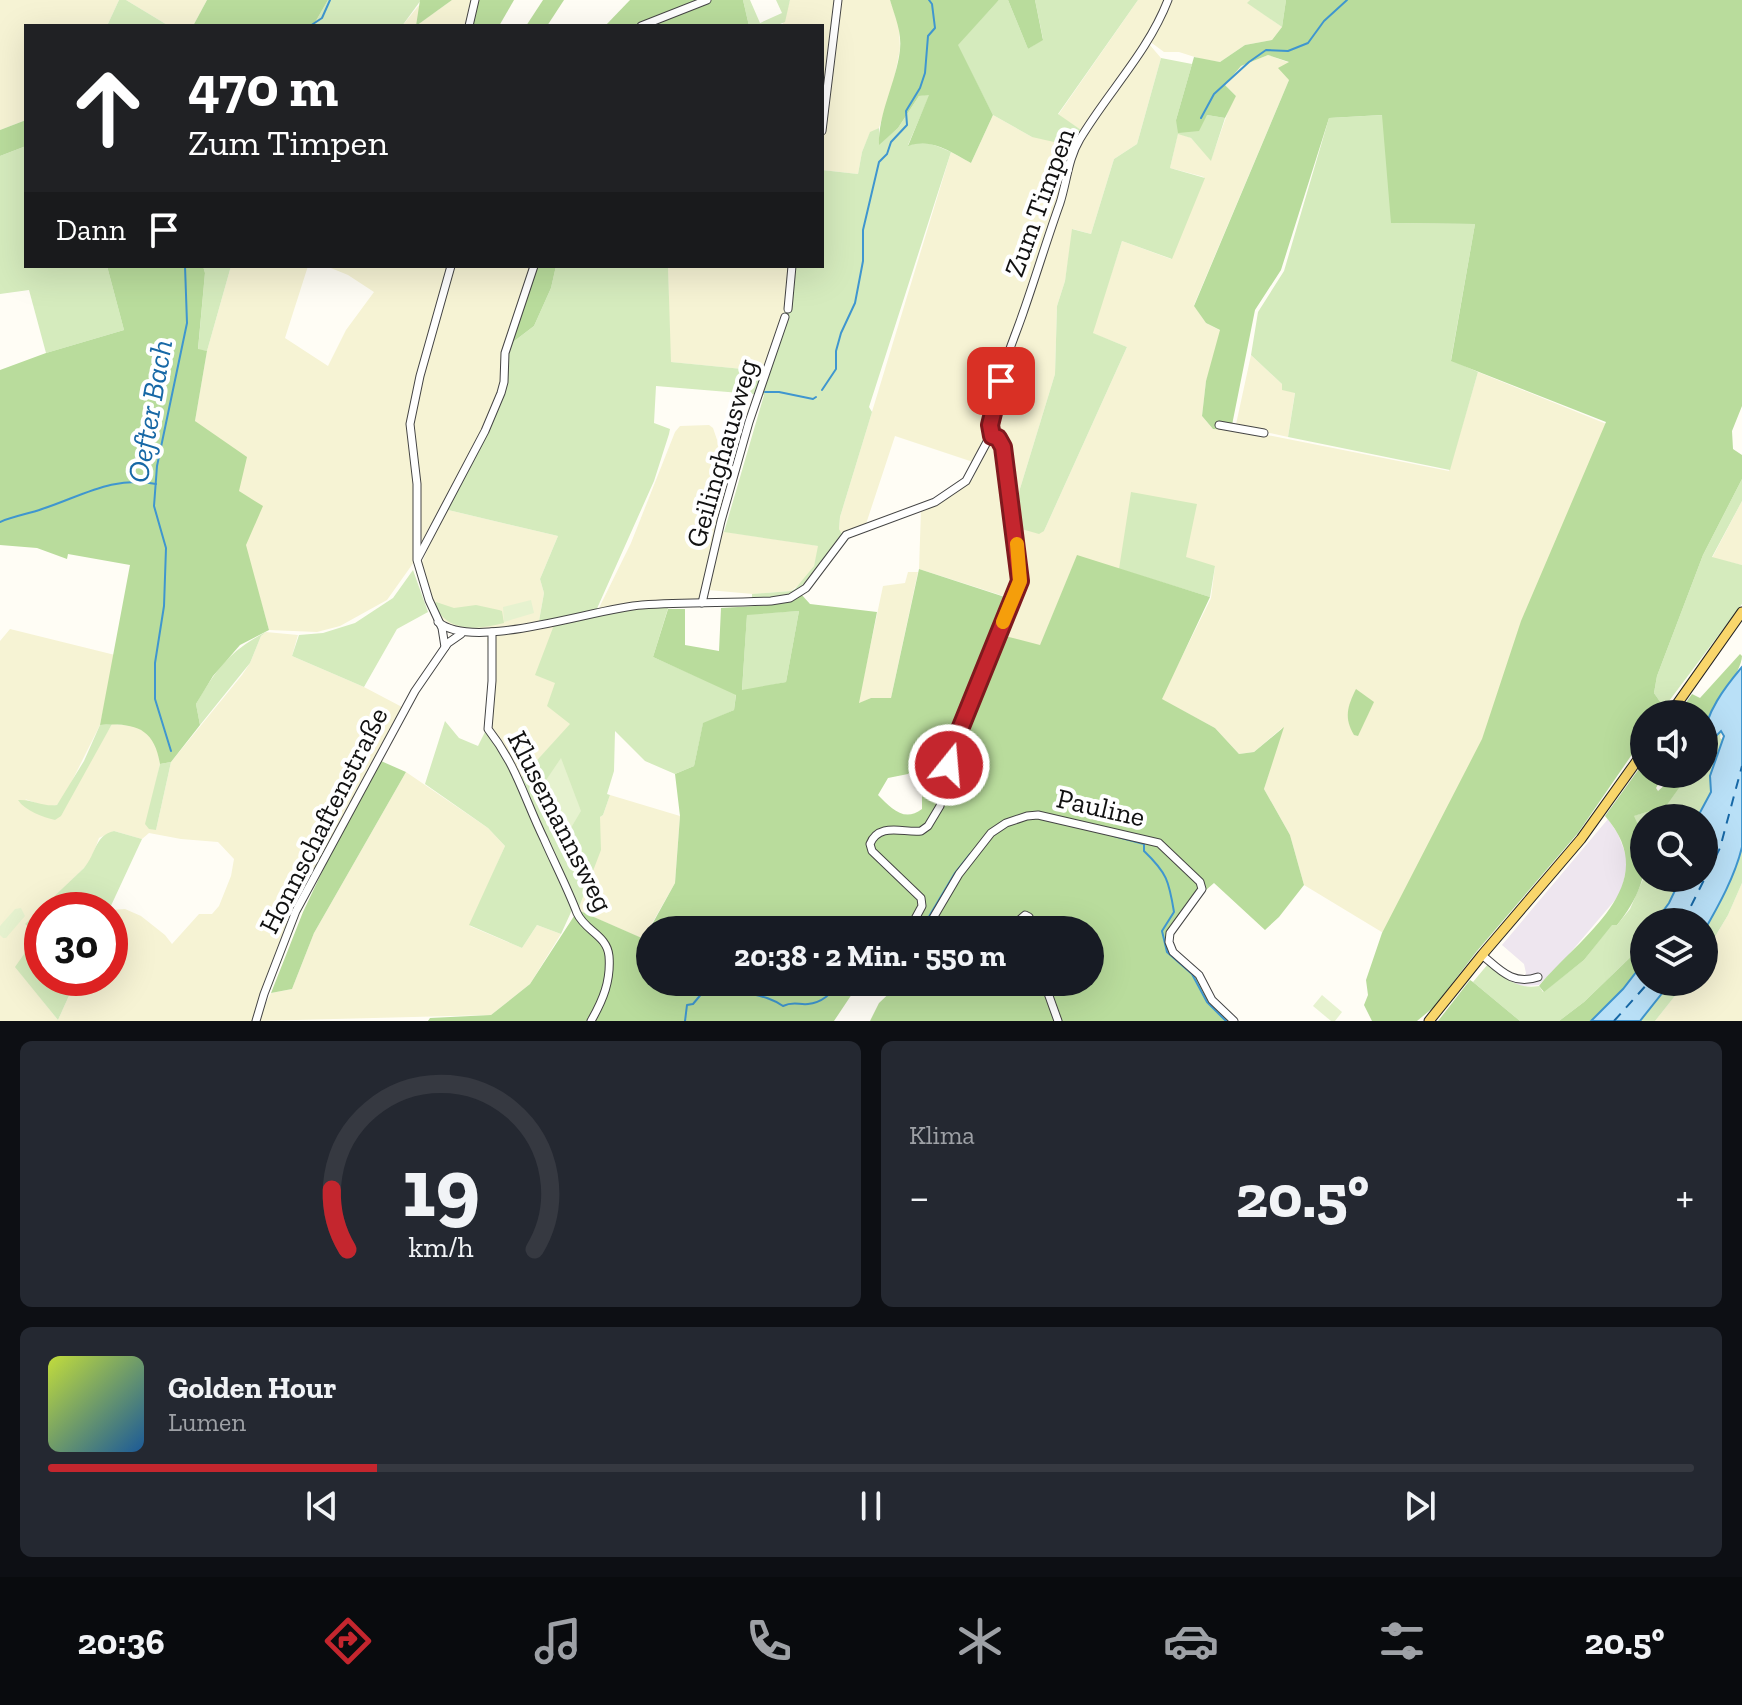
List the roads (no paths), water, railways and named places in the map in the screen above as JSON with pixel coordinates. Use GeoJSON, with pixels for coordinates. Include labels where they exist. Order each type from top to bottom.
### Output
{"type":"FeatureCollection","features":[{"type":"Feature","properties":{"kind":"main road"},"geometry":{"type":"LineString","coordinates":[[1680,700],[1742,612]]}},
{"type":"Feature","properties":{"kind":"main road"},"geometry":{"type":"LineString","coordinates":[[1429,1021],[1581,839],[1630,771]]}},
{"type":"Feature","properties":{"kind":"street"},"geometry":{"type":"LineString","coordinates":[[469,24],[475,0]]}},
{"type":"Feature","properties":{"kind":"street"},"geometry":{"type":"LineString","coordinates":[[646,24],[707,0]]}},
{"type":"Feature","properties":{"kind":"street"},"geometry":{"type":"LineString","coordinates":[[824,115],[838,0]]}},
{"type":"Feature","properties":{"kind":"street","name":"Zum Timpen"},"geometry":{"type":"LineString","coordinates":[[992,436],[990,425],[1001,381],[1075,150],[1153,33],[1168,0]]}},
{"type":"Feature","properties":{"kind":"street"},"geometry":{"type":"LineString","coordinates":[[445,647],[444,634],[417,560],[417,484],[411,418],[450,268]]}},
{"type":"Feature","properties":{"kind":"street"},"geometry":{"type":"LineString","coordinates":[[417,560],[485,431],[501,393],[505,353],[533,268]]}},
{"type":"Feature","properties":{"kind":"street","name":"Geilinghausweg"},"geometry":{"type":"LineString","coordinates":[[702,603],[749,422],[787,313],[792,268]]}},
{"type":"Feature","properties":{"kind":"street"},"geometry":{"type":"LineString","coordinates":[[1219,425],[1264,433]]}},
{"type":"Feature","properties":{"kind":"street"},"geometry":{"type":"LineString","coordinates":[[438,622],[453,635],[492,632],[630,606],[771,601],[796,595],[809,584],[846,535],[935,502],[966,481],[992,436],[998,438],[1003,447],[1020,581],[954,744],[939,809],[921,831],[880,831],[870,844],[872,851],[921,898],[922,906],[917,916]]}},
{"type":"Feature","properties":{"kind":"street","name":"Klusemannsweg"},"geometry":{"type":"LineString","coordinates":[[492,632],[488,729],[519,777],[580,920],[603,939],[609,954],[607,987],[591,1021]]}},
{"type":"Feature","properties":{"kind":"street","name":"Honnschaftenstraße"},"geometry":{"type":"LineString","coordinates":[[256,1021],[296,911],[407,705],[453,635]]}},
{"type":"Feature","properties":{"kind":"street","name":"Pauline"},"geometry":{"type":"LineString","coordinates":[[934,916],[959,874],[991,833],[1006,823],[1027,816],[1038,815],[1159,843],[1200,882],[1202,893],[1173,928],[1169,942],[1179,958],[1199,975],[1212,1000],[1234,1021]]}},
{"type":"Feature","properties":{"kind":"street"},"geometry":{"type":"LineString","coordinates":[[1482,955],[1507,976],[1522,981],[1538,977]]}},
{"type":"Feature","properties":{"kind":"street"},"geometry":{"type":"LineString","coordinates":[[1049,996],[1058,1021]]}},
{"type":"Feature","properties":{"kind":"water"},"geometry":{"type":"Polygon","coordinates":[[[1742,667],[1742,847],[1739,858],[1716,908],[1665,908],[1674,892],[1718,892],[1718,804],[1705,804],[1711,788],[1718,788],[1718,753],[1724,736],[1721,731],[1718,734],[1718,700],[1742,667]]]}},
{"type":"Feature","properties":{"kind":"water"},"geometry":{"type":"Polygon","coordinates":[[[1630,980],[1630,996],[1660,996],[1640,1021],[1591,1021],[1630,980]]]}},
{"type":"Feature","properties":{"kind":"waterway","name":"Oefter Bach"},"geometry":{"type":"LineString","coordinates":[[313,24],[322,18],[330,0]]}},
{"type":"Feature","properties":{"kind":"waterway"},"geometry":{"type":"LineString","coordinates":[[822,390],[836,369],[836,351],[841,333],[855,303],[863,261],[863,230],[879,162],[887,154],[891,142],[907,125],[906,111],[925,73],[928,36],[935,28],[929,0]]}},
{"type":"Feature","properties":{"kind":"waterway"},"geometry":{"type":"LineString","coordinates":[[1201,118],[1214,94],[1249,62],[1266,50],[1288,51],[1308,43],[1324,21],[1347,0]]}},
{"type":"Feature","properties":{"kind":"waterway","name":"Oefter Bach"},"geometry":{"type":"LineString","coordinates":[[171,751],[155,699],[155,663],[164,606],[166,548],[154,506],[157,466],[187,323],[185,268]]}},
{"type":"Feature","properties":{"kind":"waterway"},"geometry":{"type":"LineString","coordinates":[[765,392],[816,397]]}},
{"type":"Feature","properties":{"kind":"waterway"},"geometry":{"type":"LineString","coordinates":[[0,522],[111,485],[125,482],[156,484]]}},
{"type":"Feature","properties":{"kind":"waterway"},"geometry":{"type":"LineString","coordinates":[[1114,836],[1144,844],[1144,851],[1158,865],[1168,885],[1174,912],[1162,931],[1167,952],[1192,974],[1207,1002],[1226,1021]]}},
{"type":"Feature","properties":{"kind":"waterway"},"geometry":{"type":"LineString","coordinates":[[929,916],[970,854]]}},
{"type":"Feature","properties":{"kind":"waterway"},"geometry":{"type":"LineString","coordinates":[[685,1021],[687,1005],[693,1004],[700,996]]}},
{"type":"Feature","properties":{"kind":"waterway"},"geometry":{"type":"LineString","coordinates":[[758,996],[783,1006],[818,1002],[827,996]]}}]}
